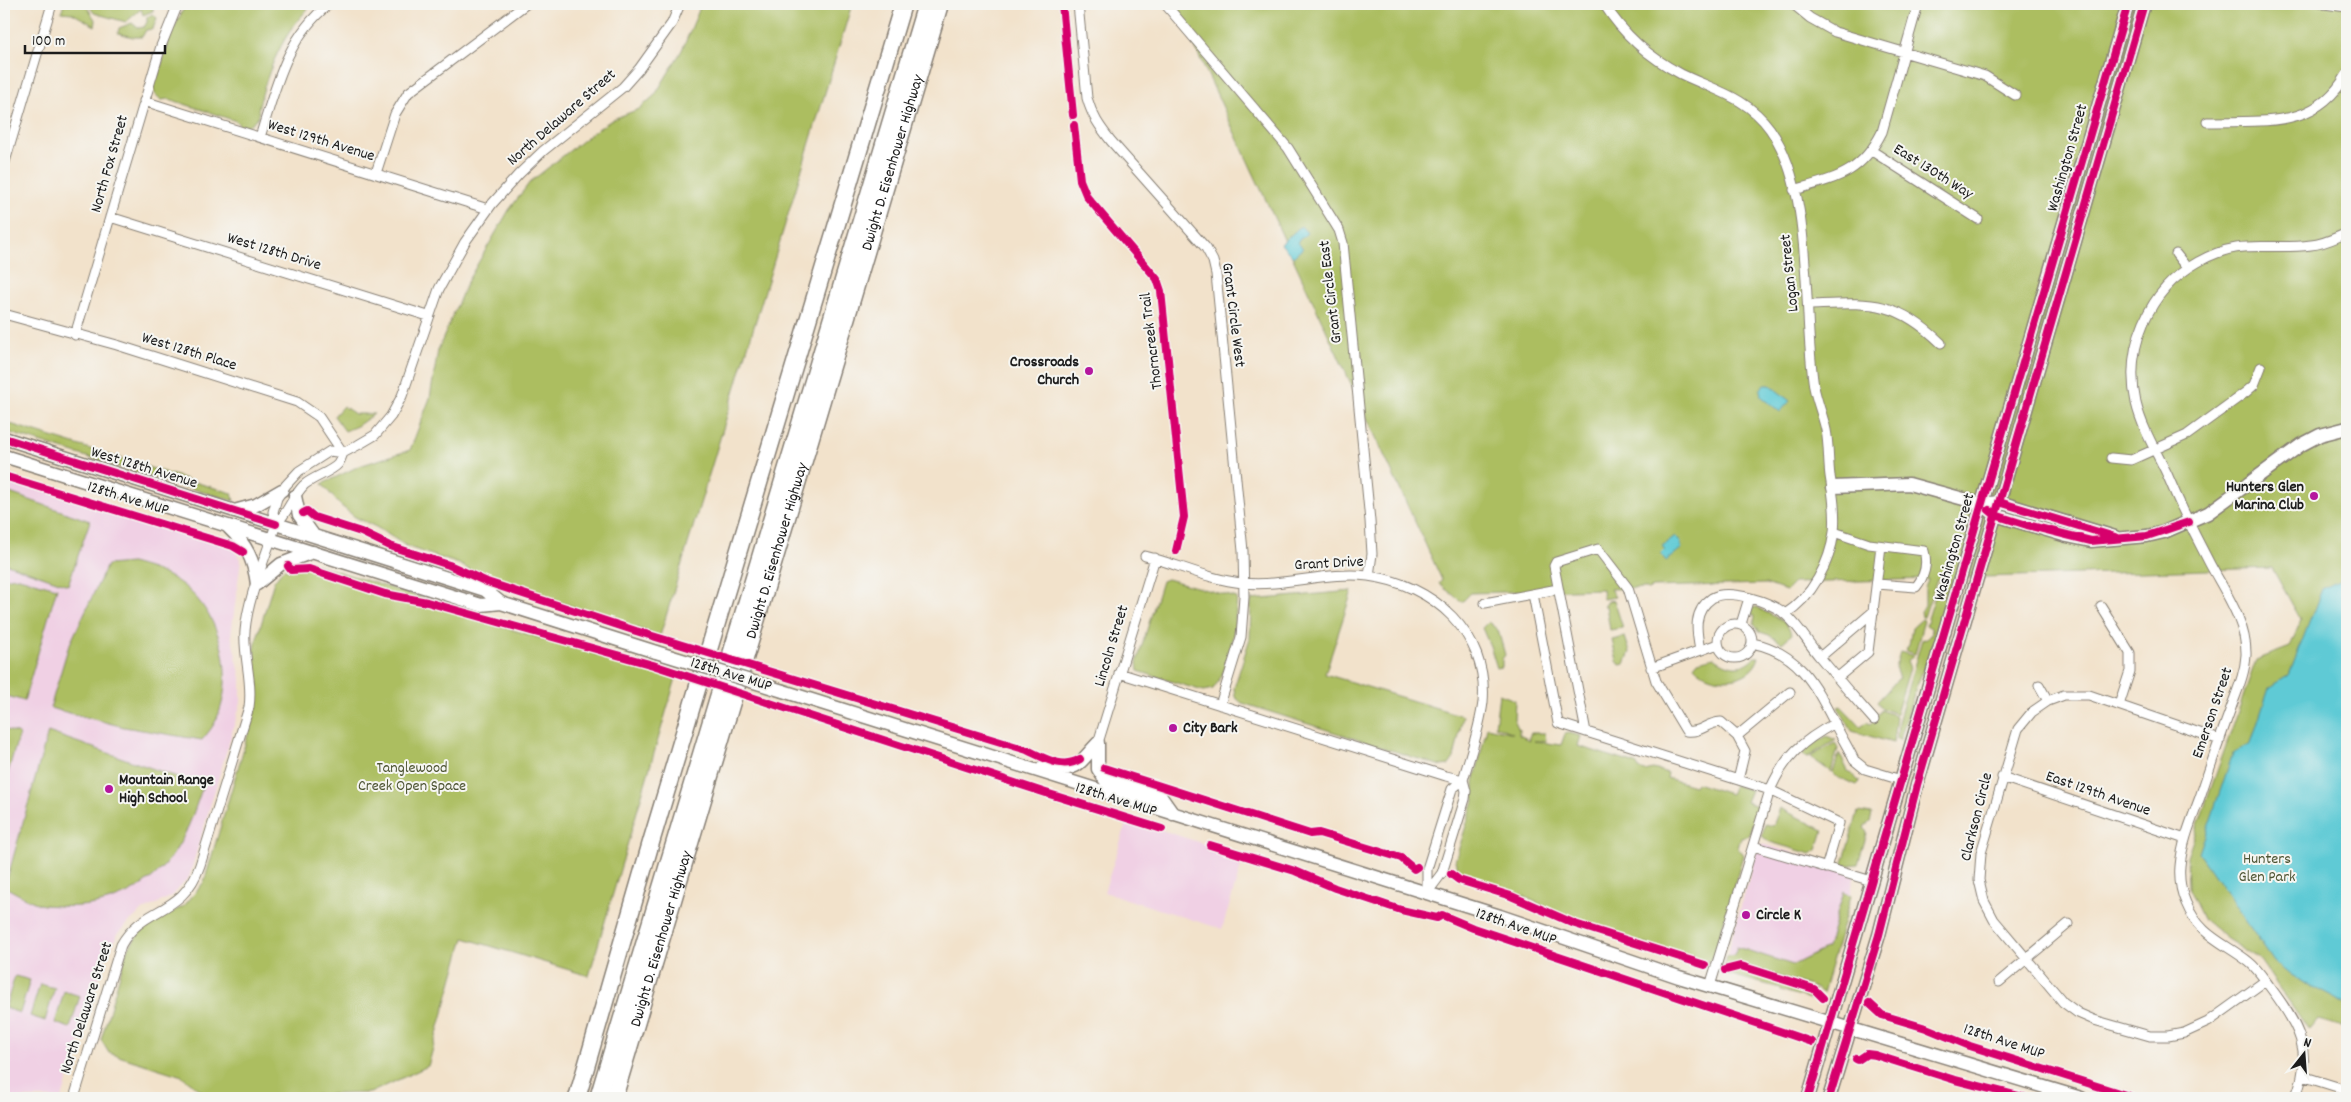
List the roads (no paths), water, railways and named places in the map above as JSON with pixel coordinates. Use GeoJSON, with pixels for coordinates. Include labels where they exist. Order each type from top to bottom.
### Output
{"type":"FeatureCollection","features":[{"type":"Feature","properties":{"kind":"highway"},"geometry":{"type":"LineString","coordinates":[[577,1098],[652,839],[903,4]]}},
{"type":"Feature","properties":{"kind":"highway"},"geometry":{"type":"LineString","coordinates":[[587,1098],[914,4]]}},
{"type":"Feature","properties":{"kind":"highway"},"geometry":{"type":"LineString","coordinates":[[598,1098],[926,4]]}},
{"type":"Feature","properties":{"kind":"highway","name":"Dwight D. Eisenhower Highway"},"geometry":{"type":"LineString","coordinates":[[614,1098],[940,4]]}},
{"type":"Feature","properties":{"kind":"main road","name":"Washington Street"},"geometry":{"type":"LineString","coordinates":[[1808,1098],[2128,4]]}},
{"type":"Feature","properties":{"kind":"main road","name":"Washington Street"},"geometry":{"type":"LineString","coordinates":[[1829,1098],[1886,909],[1917,785],[2144,4]]}},
{"type":"Feature","properties":{"kind":"main road"},"geometry":{"type":"LineString","coordinates":[[1982,504],[1995,515],[2080,539],[2100,541],[2146,536],[2208,513],[2301,445],[2320,436],[2347,428]]}},
{"type":"Feature","properties":{"kind":"main road","name":"West 128th Avenue"},"geometry":{"type":"LineString","coordinates":[[4,438],[485,590],[501,603],[1013,764]]}},
{"type":"Feature","properties":{"kind":"main road","name":"West 128th Avenue"},"geometry":{"type":"LineString","coordinates":[[4,456],[481,605],[501,603]]}},
{"type":"Feature","properties":{"kind":"main road"},"geometry":{"type":"LineString","coordinates":[[1833,487],[1909,484],[1982,504],[1999,502],[2117,538]]}},
{"type":"Feature","properties":{"kind":"main road"},"geometry":{"type":"LineString","coordinates":[[234,511],[256,504],[282,490]]}},
{"type":"Feature","properties":{"kind":"main road"},"geometry":{"type":"LineString","coordinates":[[295,496],[299,515],[314,536]]}},
{"type":"Feature","properties":{"kind":"main road"},"geometry":{"type":"LineString","coordinates":[[226,525],[242,541],[250,553],[257,584],[281,564],[313,552]]}},
{"type":"Feature","properties":{"kind":"main road"},"geometry":{"type":"LineString","coordinates":[[1013,764],[1074,768],[1084,760],[1098,743]]}},
{"type":"Feature","properties":{"kind":"main road"},"geometry":{"type":"LineString","coordinates":[[1098,743],[1098,769],[1105,780],[1161,797],[1173,814]]}},
{"type":"Feature","properties":{"kind":"main road"},"geometry":{"type":"LineString","coordinates":[[1013,764],[1426,893],[1710,986],[2081,1098]]}},
{"type":"Feature","properties":{"kind":"main road"},"geometry":{"type":"LineString","coordinates":[[1901,780],[1917,785]]}},
{"type":"Feature","properties":{"kind":"street"},"geometry":{"type":"LineString","coordinates":[[4,165],[52,4]]}},
{"type":"Feature","properties":{"kind":"street","name":"North Fox Street"},"geometry":{"type":"LineString","coordinates":[[75,335],[164,36],[178,4]]}},
{"type":"Feature","properties":{"kind":"street"},"geometry":{"type":"LineString","coordinates":[[260,137],[287,55],[305,27],[329,4]]}},
{"type":"Feature","properties":{"kind":"street"},"geometry":{"type":"LineString","coordinates":[[376,174],[394,114],[408,93],[526,4]]}},
{"type":"Feature","properties":{"kind":"street","name":"North Delaware Street"},"geometry":{"type":"LineString","coordinates":[[74,1098],[121,945],[129,933],[140,923],[180,898],[189,889],[198,872],[249,707],[250,692],[244,633],[276,524],[285,516],[295,496],[312,478],[338,465],[343,453],[375,434],[396,410],[428,316],[451,267],[488,209],[539,154],[623,87],[639,69],[672,23],[680,4]]}},
{"type":"Feature","properties":{"kind":"street","name":"Grant Circle West"},"geometry":{"type":"LineString","coordinates":[[1078,4],[1087,98],[1094,118],[1111,141],[1206,248],[1213,261],[1216,274],[1244,584],[1241,637],[1220,704]]}},
{"type":"Feature","properties":{"kind":"street","name":"Grant Circle East"},"geometry":{"type":"LineString","coordinates":[[1165,4],[1288,148],[1339,230],[1343,242],[1370,521],[1372,554],[1369,576]]}},
{"type":"Feature","properties":{"kind":"street","name":"Logan Street"},"geometry":{"type":"LineString","coordinates":[[1604,4],[1620,27],[1660,62],[1751,107],[1775,138],[1794,190],[1808,306],[1814,387],[1826,429],[1833,487],[1834,532],[1830,553],[1819,576],[1797,607],[1786,614]]}},
{"type":"Feature","properties":{"kind":"street"},"geometry":{"type":"LineString","coordinates":[[1793,4],[1810,18],[1835,32],[1985,76],[2015,94]]}},
{"type":"Feature","properties":{"kind":"street"},"geometry":{"type":"LineString","coordinates":[[1794,190],[1843,175],[1857,167],[1872,151],[1882,132],[1918,4]]}},
{"type":"Feature","properties":{"kind":"street"},"geometry":{"type":"LineString","coordinates":[[2324,4],[2347,7]]}},
{"type":"Feature","properties":{"kind":"street"},"geometry":{"type":"LineString","coordinates":[[2208,122],[2283,120],[2299,117],[2317,108],[2331,97],[2347,74]]}},
{"type":"Feature","properties":{"kind":"street","name":"West 129th Avenue"},"geometry":{"type":"LineString","coordinates":[[144,101],[488,209]]}},
{"type":"Feature","properties":{"kind":"street","name":"East 130th Way"},"geometry":{"type":"LineString","coordinates":[[1872,151],[1978,219]]}},
{"type":"Feature","properties":{"kind":"street","name":"West 128th Drive"},"geometry":{"type":"LineString","coordinates":[[110,217],[428,316]]}},
{"type":"Feature","properties":{"kind":"street","name":"Emerson Street"},"geometry":{"type":"LineString","coordinates":[[2296,1098],[2302,1076],[2303,1047],[2297,1028],[2265,981],[2250,963],[2207,934],[2194,920],[2184,899],[2180,875],[2185,839],[2241,681],[2246,648],[2243,632],[2236,614],[2188,522],[2137,406],[2133,377],[2133,356],[2148,313],[2165,289],[2187,268],[2229,249],[2253,245],[2308,246],[2328,241],[2347,233]]}},
{"type":"Feature","properties":{"kind":"street"},"geometry":{"type":"LineString","coordinates":[[2176,254],[2187,268]]}},
{"type":"Feature","properties":{"kind":"street"},"geometry":{"type":"LineString","coordinates":[[1808,306],[1863,303],[1886,307],[1916,321],[1941,343]]}},
{"type":"Feature","properties":{"kind":"street","name":"West 128th Place"},"geometry":{"type":"LineString","coordinates":[[4,314],[117,345],[297,402],[319,417],[343,453]]}},
{"type":"Feature","properties":{"kind":"street"},"geometry":{"type":"LineString","coordinates":[[2112,458],[2131,460],[2187,435],[2239,398],[2254,384],[2261,367]]}},
{"type":"Feature","properties":{"kind":"street","name":"North Delaware Street"},"geometry":{"type":"LineString","coordinates":[[276,524],[273,512],[282,490],[294,475],[312,461],[330,451],[343,453]]}},
{"type":"Feature","properties":{"kind":"street"},"geometry":{"type":"LineString","coordinates":[[1834,532],[1881,546],[1924,551],[1927,560],[1921,581],[1916,587],[1877,584]]}},
{"type":"Feature","properties":{"kind":"street"},"geometry":{"type":"LineString","coordinates":[[1837,678],[1868,652],[1881,546]]}},
{"type":"Feature","properties":{"kind":"street"},"geometry":{"type":"LineString","coordinates":[[1586,732],[1554,566],[1556,562],[1598,549],[1628,588],[1656,681],[1686,731],[1697,733],[1712,722],[1721,722],[1737,736],[1745,751],[1738,780]]}},
{"type":"Feature","properties":{"kind":"street","name":"Grant Drive"},"geometry":{"type":"LineString","coordinates":[[1145,556],[1224,580],[1244,584],[1341,575],[1369,576],[1423,592],[1437,601],[1456,619],[1476,651],[1482,673],[1483,703],[1463,780],[1466,791],[1465,799],[1442,873],[1426,893]]}},
{"type":"Feature","properties":{"kind":"street","name":"Lincoln Street"},"geometry":{"type":"LineString","coordinates":[[1098,743],[1155,558]]}},
{"type":"Feature","properties":{"kind":"street"},"geometry":{"type":"LineString","coordinates":[[1485,603],[1558,589]]}},
{"type":"Feature","properties":{"kind":"street"},"geometry":{"type":"LineString","coordinates":[[1533,594],[1558,723],[1770,790],[1839,823],[1826,868]]}},
{"type":"Feature","properties":{"kind":"street"},"geometry":{"type":"LineString","coordinates":[[1700,650],[1696,626],[1698,614],[1705,603],[1714,597],[1726,594],[1749,598],[1786,614],[1837,678],[1874,720]]}},
{"type":"Feature","properties":{"kind":"street"},"geometry":{"type":"LineString","coordinates":[[1741,624],[1749,598]]}},
{"type":"Feature","properties":{"kind":"street"},"geometry":{"type":"LineString","coordinates":[[2101,606],[2130,654],[2130,671],[2119,705]]}},
{"type":"Feature","properties":{"kind":"street"},"geometry":{"type":"LineString","coordinates":[[1820,657],[1874,611]]}},
{"type":"Feature","properties":{"kind":"street"},"geometry":{"type":"LineString","coordinates":[[1730,624],[1741,624],[1750,634],[1752,643],[1744,655],[1735,658],[1722,652],[1718,644],[1722,629],[1730,624]]}},
{"type":"Feature","properties":{"kind":"street"},"geometry":{"type":"LineString","coordinates":[[1752,643],[1783,653],[1796,664],[1819,692],[1854,760],[1860,766],[1901,780]]}},
{"type":"Feature","properties":{"kind":"street"},"geometry":{"type":"LineString","coordinates":[[1651,668],[1718,644]]}},
{"type":"Feature","properties":{"kind":"street"},"geometry":{"type":"LineString","coordinates":[[1119,673],[1463,780]]}},
{"type":"Feature","properties":{"kind":"street"},"geometry":{"type":"LineString","coordinates":[[2038,685],[2048,701]]}},
{"type":"Feature","properties":{"kind":"street"},"geometry":{"type":"LineString","coordinates":[[1737,736],[1790,692]]}},
{"type":"Feature","properties":{"kind":"street","name":"Clarkson Circle"},"geometry":{"type":"LineString","coordinates":[[2220,740],[2119,705],[2079,694],[2064,695],[2048,701],[2032,712],[2018,729],[2002,777],[1981,853],[1979,880],[1984,901],[1994,920],[2056,994],[2071,1008],[2094,1020],[2150,1036],[2168,1036],[2184,1033],[2199,1027],[2265,981]]}},
{"type":"Feature","properties":{"kind":"street"},"geometry":{"type":"LineString","coordinates":[[1710,986],[1770,790],[1787,758],[1815,734],[1835,724]]}},
{"type":"Feature","properties":{"kind":"street","name":"East 129th Avenue"},"geometry":{"type":"LineString","coordinates":[[2002,777],[2185,839]]}},
{"type":"Feature","properties":{"kind":"street","name":"Grant Drive"},"geometry":{"type":"LineString","coordinates":[[1426,893],[1427,869],[1452,789],[1463,780]]}},
{"type":"Feature","properties":{"kind":"street"},"geometry":{"type":"LineString","coordinates":[[1753,846],[1872,882]]}},
{"type":"Feature","properties":{"kind":"street"},"geometry":{"type":"LineString","coordinates":[[1999,982],[2068,924]]}},
{"type":"Feature","properties":{"kind":"street"},"geometry":{"type":"LineString","coordinates":[[2302,1076],[2347,1090]]}},
{"type":"Feature","properties":{"kind":"water"},"geometry":{"type":"Polygon","coordinates":[[[1301,226],[1307,233],[1297,242],[1303,248],[1293,257],[1281,244],[1301,226]]]}},
{"type":"Feature","properties":{"kind":"water"},"geometry":{"type":"Polygon","coordinates":[[[1764,385],[1770,385],[1790,401],[1780,412],[1761,396],[1760,390],[1764,385]]]}},
{"type":"Feature","properties":{"kind":"water"},"geometry":{"type":"Polygon","coordinates":[[[1675,536],[1681,543],[1682,548],[1666,561],[1661,554],[1665,550],[1662,546],[1675,536]]]}},
{"type":"Feature","properties":{"kind":"water","name":"Hunters Glen Park"},"geometry":{"type":"Polygon","coordinates":[[[2347,577],[2347,1005],[2290,975],[2274,962],[2199,853],[2233,753],[2251,743],[2269,688],[2289,675],[2322,589],[2347,577]]]}},
{"type":"Feature","properties":{"kind":"place","name":"Crossroads Church"},"geometry":{"type":"Point","coordinates":[1089,371]}},
{"type":"Feature","properties":{"kind":"place","name":"Hunters Glen Marina Club"},"geometry":{"type":"Point","coordinates":[2314,496]}},
{"type":"Feature","properties":{"kind":"place","name":"City Bark"},"geometry":{"type":"Point","coordinates":[1173,728]}},
{"type":"Feature","properties":{"kind":"place","name":"Mountain Range High School"},"geometry":{"type":"Point","coordinates":[109,789]}},
{"type":"Feature","properties":{"kind":"place","name":"Circle K"},"geometry":{"type":"Point","coordinates":[1746,915]}},
{"type":"Feature","properties":{"kind":"park label","name":"Tanglewood Creek Open Space"},"geometry":{"type":"Point","coordinates":[412,777]}}]}
